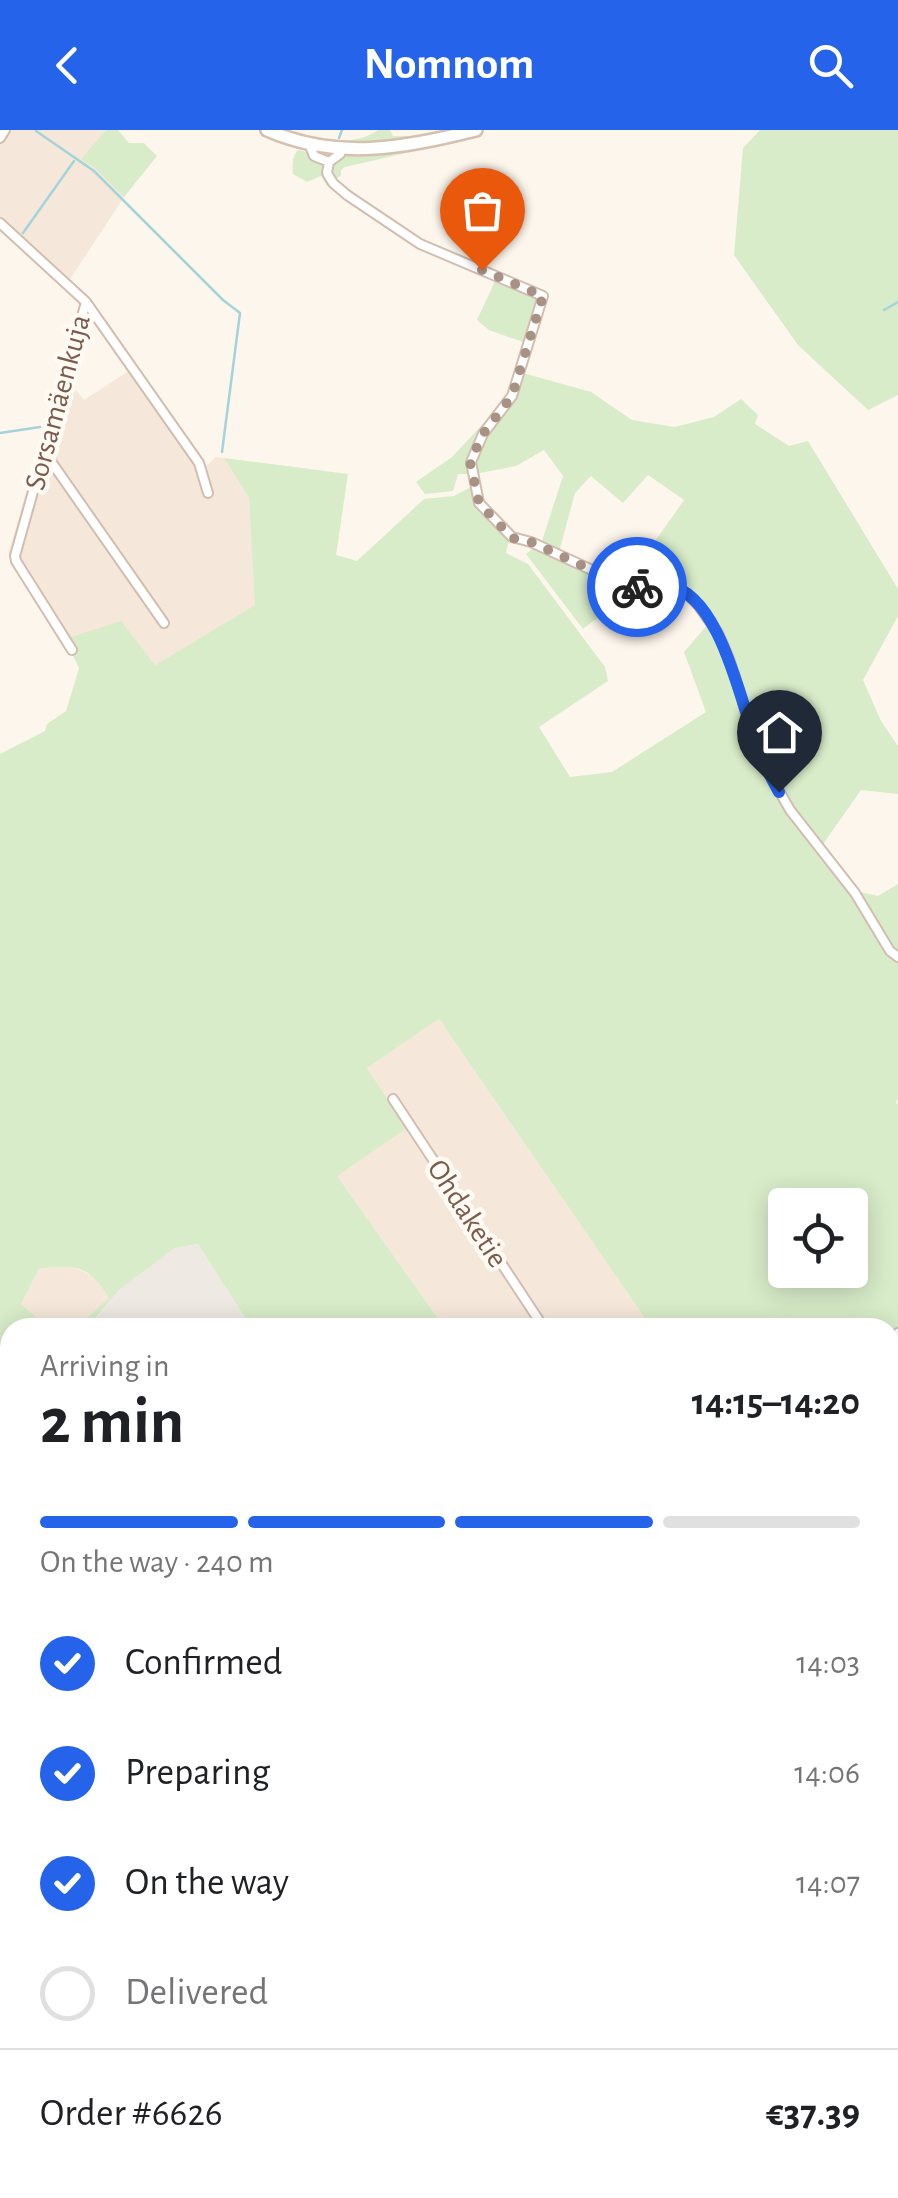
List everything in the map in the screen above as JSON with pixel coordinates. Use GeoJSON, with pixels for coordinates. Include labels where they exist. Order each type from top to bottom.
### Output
{"type":"FeatureCollection","features":[{"type":"Feature","properties":{"kind":"main road"},"geometry":{"type":"LineString","coordinates":[[267,130],[310,146],[341,150],[403,146],[476,130]]}},
{"type":"Feature","properties":{"kind":"street"},"geometry":{"type":"LineString","coordinates":[[0,138],[5,130]]}},
{"type":"Feature","properties":{"kind":"street"},"geometry":{"type":"LineString","coordinates":[[310,146],[314,156],[329,162]]}},
{"type":"Feature","properties":{"kind":"street"},"geometry":{"type":"LineString","coordinates":[[341,150],[329,162],[327,173],[333,183],[420,244],[543,296],[512,396],[483,434],[470,462],[479,503],[512,538],[531,542],[629,587],[668,584],[687,594],[718,632],[768,773],[790,810],[898,957]]}},
{"type":"Feature","properties":{"kind":"street","name":"Sorsamäenkuja"},"geometry":{"type":"LineString","coordinates":[[0,222],[86,302],[15,556],[72,650]]}},
{"type":"Feature","properties":{"kind":"street"},"geometry":{"type":"LineString","coordinates":[[86,302],[200,463],[208,494]]}},
{"type":"Feature","properties":{"kind":"street"},"geometry":{"type":"LineString","coordinates":[[43,450],[164,622]]}},
{"type":"Feature","properties":{"kind":"street","name":"Ohdaketie"},"geometry":{"type":"LineString","coordinates":[[393,1100],[537,1318]]}},
{"type":"Feature","properties":{"kind":"shaded area"},"geometry":{"type":"Polygon","coordinates":[[[0,130],[106,130],[82,159],[124,197],[65,287],[0,229],[0,130]]]}},
{"type":"Feature","properties":{"kind":"shaded area"},"geometry":{"type":"Polygon","coordinates":[[[135,367],[205,467],[216,457],[224,458],[249,498],[256,605],[155,665],[65,639],[8,554],[59,380],[69,382],[84,400],[135,367]]]}},
{"type":"Feature","properties":{"kind":"shaded area"},"geometry":{"type":"Polygon","coordinates":[[[439,1019],[645,1318],[438,1318],[336,1175],[407,1128],[367,1068],[439,1019]]]}},
{"type":"Feature","properties":{"kind":"shaded area"},"geometry":{"type":"Polygon","coordinates":[[[198,1244],[245,1318],[96,1318],[119,1290],[175,1248],[198,1244]]]}},
{"type":"Feature","properties":{"kind":"shaded area"},"geometry":{"type":"Polygon","coordinates":[[[68,1264],[98,1279],[110,1298],[87,1318],[37,1318],[21,1304],[39,1269],[68,1264]]]}},
{"type":"Feature","properties":{"kind":"green space"},"geometry":{"type":"Polygon","coordinates":[[[106,130],[118,130],[129,143],[144,143],[157,156],[124,197],[81,159],[106,130]]]}},
{"type":"Feature","properties":{"kind":"green space"},"geometry":{"type":"Polygon","coordinates":[[[378,130],[390,130],[393,136],[412,136],[415,151],[345,167],[327,186],[321,176],[307,182],[293,174],[295,155],[298,150],[308,152],[310,139],[354,140],[378,130]]]}},
{"type":"Feature","properties":{"kind":"green space"},"geometry":{"type":"Polygon","coordinates":[[[760,130],[898,130],[898,395],[868,410],[798,345],[734,255],[743,148],[760,130]]]}},
{"type":"Feature","properties":{"kind":"green space"},"geometry":{"type":"Polygon","coordinates":[[[496,279],[540,298],[526,343],[489,330],[477,320],[496,279]]]}},
{"type":"Feature","properties":{"kind":"green space"},"geometry":{"type":"Polygon","coordinates":[[[523,373],[591,392],[632,420],[675,427],[714,417],[741,399],[758,415],[755,424],[789,446],[808,441],[898,589],[898,616],[863,680],[881,721],[898,746],[898,794],[861,790],[821,847],[792,809],[757,738],[731,656],[689,591],[668,581],[632,580],[633,563],[639,564],[684,500],[648,475],[623,503],[591,476],[575,493],[559,552],[541,544],[563,476],[544,450],[516,466],[475,474],[484,436],[523,373]]]}},
{"type":"Feature","properties":{"kind":"green space"},"geometry":{"type":"Polygon","coordinates":[[[496,410],[481,433],[470,474],[458,474],[453,491],[425,494],[416,482],[452,457],[496,410]]]}},
{"type":"Feature","properties":{"kind":"green space"},"geometry":{"type":"Polygon","coordinates":[[[224,458],[348,474],[336,555],[357,561],[424,499],[454,496],[471,487],[476,505],[509,540],[506,553],[528,564],[605,667],[608,681],[539,727],[570,777],[612,772],[706,712],[684,652],[709,623],[726,659],[766,774],[851,892],[888,953],[898,961],[898,1318],[645,1318],[439,1019],[367,1068],[407,1128],[337,1176],[438,1318],[245,1318],[198,1244],[175,1248],[119,1290],[96,1318],[87,1318],[109,1298],[88,1273],[62,1266],[39,1269],[21,1304],[37,1318],[0,1318],[0,754],[45,731],[47,724],[66,711],[79,668],[65,639],[121,621],[155,665],[255,605],[249,498],[224,458]]]}},
{"type":"Feature","properties":{"kind":"green space"},"geometry":{"type":"Polygon","coordinates":[[[535,547],[627,589],[627,595],[583,629],[526,554],[535,547]]]}},
{"type":"Feature","properties":{"kind":"green space"},"geometry":{"type":"Polygon","coordinates":[[[898,884],[898,955],[856,891],[878,896],[898,884]]]}},
{"type":"Feature","properties":{"kind":"waterway"},"geometry":{"type":"LineString","coordinates":[[339,138],[342,130]]}},
{"type":"Feature","properties":{"kind":"waterway"},"geometry":{"type":"LineString","coordinates":[[36,131],[94,171],[240,313],[222,452]]}},
{"type":"Feature","properties":{"kind":"waterway"},"geometry":{"type":"LineString","coordinates":[[23,233],[74,161]]}},
{"type":"Feature","properties":{"kind":"waterway"},"geometry":{"type":"LineString","coordinates":[[884,310],[898,302]]}},
{"type":"Feature","properties":{"kind":"waterway"},"geometry":{"type":"LineString","coordinates":[[0,433],[40,427]]}},
{"type":"Feature","properties":{"kind":"way so far"},"geometry":{"type":"LineString","coordinates":[[482,270],[543,296],[512,396],[483,434],[470,462],[479,503],[512,538],[531,542],[629,587],[637,587]]}},
{"type":"Feature","properties":{"kind":"route"},"geometry":{"type":"LineString","coordinates":[[637,587],[668,584],[687,594],[710,620],[728,658],[768,773],[779,792]]}}]}
